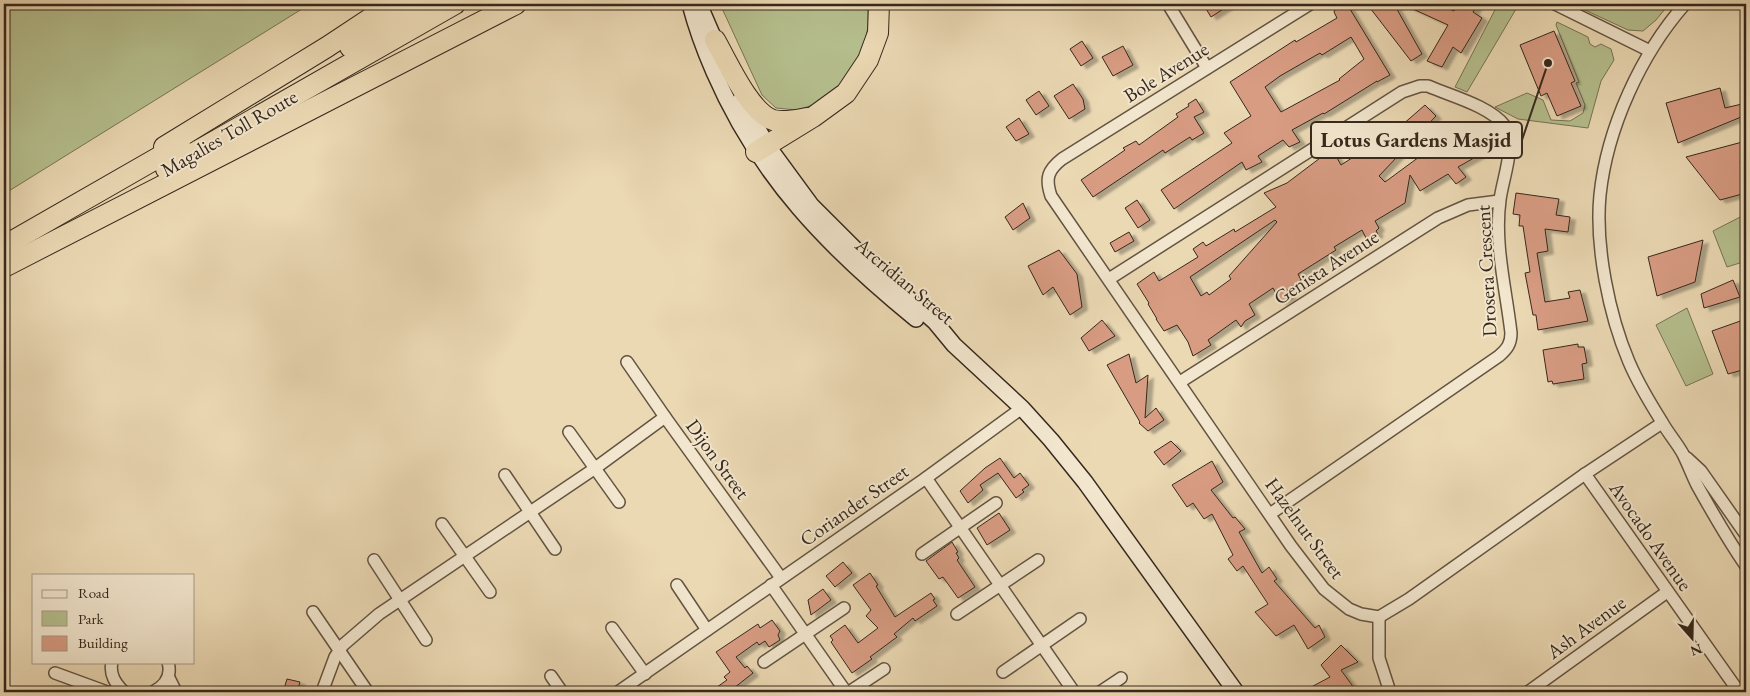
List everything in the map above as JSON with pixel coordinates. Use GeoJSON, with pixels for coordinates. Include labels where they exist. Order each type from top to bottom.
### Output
{"type":"FeatureCollection","features":[{"type":"Feature","properties":{"kind":"highway"},"geometry":{"type":"LineString","coordinates":[[4,245],[327,47],[392,4]]}},
{"type":"Feature","properties":{"kind":"highway","name":"Magalies Toll Route"},"geometry":{"type":"LineString","coordinates":[[4,245],[426,4]]}},
{"type":"Feature","properties":{"kind":"highway","name":"Magalies Toll Route"},"geometry":{"type":"LineString","coordinates":[[4,262],[455,4]]}},
{"type":"Feature","properties":{"kind":"highway"},"geometry":{"type":"LineString","coordinates":[[4,267],[516,4]]}},
{"type":"Feature","properties":{"kind":"highway"},"geometry":{"type":"LineString","coordinates":[[761,148],[813,117],[846,93],[868,60],[878,33],[879,4]]}},
{"type":"Feature","properties":{"kind":"highway"},"geometry":{"type":"LineString","coordinates":[[715,40],[751,102],[760,113],[772,120],[786,121],[813,117]]}},
{"type":"Feature","properties":{"kind":"street","name":"Arcridian Street"},"geometry":{"type":"LineString","coordinates":[[690,4],[703,46],[728,103],[761,148],[811,205],[874,268],[935,322],[954,345],[1022,408],[1051,440],[1085,482],[1236,692]]}},
{"type":"Feature","properties":{"kind":"street","name":"Arcridian Street"},"geometry":{"type":"LineString","coordinates":[[699,4],[761,148]]}},
{"type":"Feature","properties":{"kind":"street"},"geometry":{"type":"LineString","coordinates":[[1168,4],[1207,68]]}},
{"type":"Feature","properties":{"kind":"street","name":"Bole Avenue"},"geometry":{"type":"LineString","coordinates":[[1048,178],[1052,167],[1062,159],[1310,4]]}},
{"type":"Feature","properties":{"kind":"street"},"geometry":{"type":"LineString","coordinates":[[1555,4],[1650,51]]}},
{"type":"Feature","properties":{"kind":"street"},"geometry":{"type":"LineString","coordinates":[[1685,4],[1674,16],[1650,51],[1620,118],[1607,155],[1600,196],[1600,236],[1607,287],[1619,334],[1641,388],[1683,453],[1701,471],[1746,535]]}},
{"type":"Feature","properties":{"kind":"street","name":"Drosera Crescent"},"geometry":{"type":"LineString","coordinates":[[1109,279],[1402,92],[1420,86],[1428,86],[1484,109],[1505,126],[1509,134],[1510,144],[1499,201],[1499,242],[1511,333],[1511,341],[1507,348],[1499,356],[1270,514]]}},
{"type":"Feature","properties":{"kind":"street","name":"Hazelnut Street"},"geometry":{"type":"LineString","coordinates":[[1048,178],[1047,186],[1051,196],[1291,546],[1324,589],[1349,609],[1361,614],[1379,617]]}},
{"type":"Feature","properties":{"kind":"street","name":"Genista Avenue"},"geometry":{"type":"LineString","coordinates":[[1180,382],[1438,218],[1468,205],[1499,201]]}},
{"type":"Feature","properties":{"kind":"street","name":"Dijon Street"},"geometry":{"type":"LineString","coordinates":[[628,362],[664,417],[781,578]]}},
{"type":"Feature","properties":{"kind":"street","name":"Coriander Street"},"geometry":{"type":"LineString","coordinates":[[619,692],[926,478],[1022,408]]}},
{"type":"Feature","properties":{"kind":"street"},"geometry":{"type":"LineString","coordinates":[[322,692],[340,650],[356,633],[379,614],[594,469],[664,417]]}},
{"type":"Feature","properties":{"kind":"street"},"geometry":{"type":"LineString","coordinates":[[1390,692],[1378,658],[1379,617],[1409,599],[1585,474],[1662,423]]}},
{"type":"Feature","properties":{"kind":"street"},"geometry":{"type":"LineString","coordinates":[[568,432],[619,502]]}},
{"type":"Feature","properties":{"kind":"street"},"geometry":{"type":"LineString","coordinates":[[1683,453],[1696,484],[1746,566]]}},
{"type":"Feature","properties":{"kind":"street","name":"Avocado Avenue"},"geometry":{"type":"LineString","coordinates":[[1585,474],[1737,692]]}},
{"type":"Feature","properties":{"kind":"street"},"geometry":{"type":"LineString","coordinates":[[505,475],[555,549]]}},
{"type":"Feature","properties":{"kind":"street"},"geometry":{"type":"LineString","coordinates":[[926,478],[1074,692]]}},
{"type":"Feature","properties":{"kind":"street"},"geometry":{"type":"LineString","coordinates":[[922,554],[996,503]]}},
{"type":"Feature","properties":{"kind":"street"},"geometry":{"type":"LineString","coordinates":[[442,524],[490,592]]}},
{"type":"Feature","properties":{"kind":"street"},"geometry":{"type":"LineString","coordinates":[[374,560],[426,640]]}},
{"type":"Feature","properties":{"kind":"street"},"geometry":{"type":"LineString","coordinates":[[957,614],[1038,560]]}},
{"type":"Feature","properties":{"kind":"street"},"geometry":{"type":"LineString","coordinates":[[677,585],[707,630]]}},
{"type":"Feature","properties":{"kind":"street"},"geometry":{"type":"LineString","coordinates":[[771,585],[847,692],[884,669]]}},
{"type":"Feature","properties":{"kind":"street","name":"Ash Avenue"},"geometry":{"type":"LineString","coordinates":[[1528,692],[1667,592]]}},
{"type":"Feature","properties":{"kind":"street"},"geometry":{"type":"LineString","coordinates":[[764,662],[844,608]]}},
{"type":"Feature","properties":{"kind":"street"},"geometry":{"type":"LineString","coordinates":[[313,612],[367,691]]}},
{"type":"Feature","properties":{"kind":"street"},"geometry":{"type":"LineString","coordinates":[[1002,672],[1080,619]]}},
{"type":"Feature","properties":{"kind":"street"},"geometry":{"type":"LineString","coordinates":[[612,628],[645,674]]}},
{"type":"Feature","properties":{"kind":"street"},"geometry":{"type":"LineString","coordinates":[[111,664],[113,679],[120,691]]}},
{"type":"Feature","properties":{"kind":"street"},"geometry":{"type":"LineString","coordinates":[[153,692],[160,689],[168,678],[170,668],[169,664]]}},
{"type":"Feature","properties":{"kind":"street"},"geometry":{"type":"LineString","coordinates":[[55,673],[107,692]]}},
{"type":"Feature","properties":{"kind":"street"},"geometry":{"type":"LineString","coordinates":[[550,676],[562,692]]}},
{"type":"Feature","properties":{"kind":"street"},"geometry":{"type":"LineString","coordinates":[[168,678],[176,692]]}},
{"type":"Feature","properties":{"kind":"street"},"geometry":{"type":"LineString","coordinates":[[1100,692],[1121,678]]}},
{"type":"Feature","properties":{"kind":"green space"},"geometry":{"type":"Polygon","coordinates":[[[4,4],[310,4],[4,194],[4,4]]]}},
{"type":"Feature","properties":{"kind":"green space"},"geometry":{"type":"Polygon","coordinates":[[[720,4],[868,4],[868,27],[860,55],[836,89],[813,105],[797,110],[776,108],[762,95],[720,4]]]}},
{"type":"Feature","properties":{"kind":"green space"},"geometry":{"type":"Polygon","coordinates":[[[1498,4],[1519,4],[1467,92],[1455,87],[1498,4]]]}},
{"type":"Feature","properties":{"kind":"green space"},"geometry":{"type":"Polygon","coordinates":[[[1572,4],[1669,4],[1656,20],[1643,31],[1628,30],[1572,4]]]}},
{"type":"Feature","properties":{"kind":"green space"},"geometry":{"type":"Polygon","coordinates":[[[1557,22],[1588,37],[1590,44],[1595,47],[1601,44],[1611,49],[1614,60],[1601,81],[1588,128],[1518,119],[1495,107],[1527,93],[1543,100],[1551,120],[1570,121],[1583,113],[1585,105],[1576,83],[1579,82],[1556,25],[1557,22]]]}},
{"type":"Feature","properties":{"kind":"green space"},"geometry":{"type":"Polygon","coordinates":[[[1746,214],[1746,261],[1727,267],[1713,231],[1746,214]]]}},
{"type":"Feature","properties":{"kind":"green space"},"geometry":{"type":"Polygon","coordinates":[[[1687,308],[1713,374],[1686,386],[1656,325],[1687,308]]]}},
{"type":"Feature","properties":{"kind":"building"},"geometry":{"type":"Polygon","coordinates":[[[1203,4],[1231,4],[1211,17],[1203,4]]]}},
{"type":"Feature","properties":{"kind":"building"},"geometry":{"type":"Polygon","coordinates":[[[1338,4],[1347,4],[1390,75],[1324,114],[1292,130],[1300,142],[1289,147],[1283,140],[1258,156],[1262,162],[1246,170],[1242,162],[1174,209],[1161,190],[1232,143],[1224,133],[1251,116],[1230,82],[1295,40],[1296,42],[1337,18],[1334,12],[1338,4]],[[1351,37],[1322,55],[1320,53],[1280,76],[1265,87],[1281,112],[1340,80],[1364,59],[1351,37]]]}},
{"type":"Feature","properties":{"kind":"building"},"geometry":{"type":"Polygon","coordinates":[[[1367,4],[1394,4],[1422,54],[1411,61],[1367,4]]]}},
{"type":"Feature","properties":{"kind":"building"},"geometry":{"type":"Polygon","coordinates":[[[1402,4],[1438,4],[1454,11],[1457,4],[1478,4],[1473,12],[1482,18],[1461,53],[1453,47],[1442,67],[1427,61],[1448,25],[1402,4]]]}},
{"type":"Feature","properties":{"kind":"building"},"geometry":{"type":"Polygon","coordinates":[[[1554,31],[1575,81],[1571,83],[1581,106],[1557,116],[1547,93],[1541,96],[1520,45],[1554,31]]]}},
{"type":"Feature","properties":{"kind":"building"},"geometry":{"type":"Polygon","coordinates":[[[1082,41],[1093,58],[1081,66],[1070,49],[1082,41]]]}},
{"type":"Feature","properties":{"kind":"building"},"geometry":{"type":"Polygon","coordinates":[[[1123,46],[1133,65],[1113,76],[1102,57],[1123,46]]]}},
{"type":"Feature","properties":{"kind":"building"},"geometry":{"type":"Polygon","coordinates":[[[1073,84],[1083,99],[1085,109],[1069,119],[1054,96],[1073,84]]]}},
{"type":"Feature","properties":{"kind":"building"},"geometry":{"type":"Polygon","coordinates":[[[1720,88],[1725,108],[1746,103],[1746,115],[1678,143],[1666,103],[1720,88]]]}},
{"type":"Feature","properties":{"kind":"building"},"geometry":{"type":"Polygon","coordinates":[[[1039,91],[1049,106],[1036,115],[1026,100],[1039,91]]]}},
{"type":"Feature","properties":{"kind":"building"},"geometry":{"type":"Polygon","coordinates":[[[1196,99],[1204,112],[1194,117],[1204,133],[1192,140],[1190,137],[1165,153],[1163,150],[1093,197],[1081,180],[1125,150],[1123,148],[1136,141],[1139,145],[1178,117],[1176,114],[1196,99]]]}},
{"type":"Feature","properties":{"kind":"building"},"geometry":{"type":"Polygon","coordinates":[[[1425,105],[1436,116],[1379,176],[1385,182],[1449,135],[1458,144],[1470,136],[1481,154],[1458,167],[1466,177],[1456,184],[1448,174],[1420,191],[1410,175],[1405,203],[1375,221],[1379,228],[1376,231],[1378,234],[1367,240],[1362,230],[1334,247],[1336,250],[1298,274],[1301,280],[1287,290],[1291,296],[1281,302],[1273,288],[1249,304],[1255,315],[1245,321],[1241,327],[1236,320],[1208,340],[1211,345],[1193,356],[1188,342],[1177,325],[1164,331],[1137,284],[1154,272],[1159,281],[1198,257],[1193,249],[1203,242],[1206,246],[1234,229],[1235,232],[1276,207],[1264,193],[1287,183],[1332,149],[1341,165],[1369,147],[1366,142],[1388,124],[1394,132],[1425,105]],[[1275,220],[1190,277],[1201,296],[1207,292],[1209,295],[1231,279],[1229,276],[1277,222],[1275,220]]]}},
{"type":"Feature","properties":{"kind":"building"},"geometry":{"type":"Polygon","coordinates":[[[1019,118],[1029,134],[1016,141],[1006,127],[1019,118]]]}},
{"type":"Feature","properties":{"kind":"building"},"geometry":{"type":"Polygon","coordinates":[[[1746,141],[1746,161],[1740,162],[1746,176],[1746,193],[1720,200],[1686,157],[1746,141]]]}},
{"type":"Feature","properties":{"kind":"building"},"geometry":{"type":"Polygon","coordinates":[[[1516,193],[1559,199],[1556,215],[1570,217],[1568,232],[1545,229],[1548,251],[1537,253],[1545,302],[1570,298],[1568,292],[1580,290],[1588,321],[1538,330],[1536,315],[1533,315],[1525,273],[1530,272],[1523,226],[1519,226],[1520,215],[1513,214],[1516,193]]]}},
{"type":"Feature","properties":{"kind":"building"},"geometry":{"type":"Polygon","coordinates":[[[1137,200],[1150,220],[1138,228],[1125,208],[1137,200]]]}},
{"type":"Feature","properties":{"kind":"building"},"geometry":{"type":"Polygon","coordinates":[[[1023,203],[1030,218],[1013,230],[1005,217],[1023,203]]]}},
{"type":"Feature","properties":{"kind":"building"},"geometry":{"type":"Polygon","coordinates":[[[1129,232],[1134,241],[1115,252],[1110,243],[1129,232]]]}},
{"type":"Feature","properties":{"kind":"building"},"geometry":{"type":"Polygon","coordinates":[[[1703,240],[1695,282],[1657,296],[1648,257],[1703,240]]]}},
{"type":"Feature","properties":{"kind":"building"},"geometry":{"type":"Polygon","coordinates":[[[1059,250],[1077,274],[1082,307],[1070,315],[1053,287],[1043,295],[1028,266],[1059,250]]]}},
{"type":"Feature","properties":{"kind":"building"},"geometry":{"type":"Polygon","coordinates":[[[1733,280],[1740,297],[1704,308],[1701,294],[1733,280]]]}},
{"type":"Feature","properties":{"kind":"building"},"geometry":{"type":"Polygon","coordinates":[[[1746,319],[1746,369],[1728,374],[1712,331],[1746,319]]]}},
{"type":"Feature","properties":{"kind":"building"},"geometry":{"type":"Polygon","coordinates":[[[1102,320],[1115,336],[1089,351],[1081,338],[1102,320]]]}},
{"type":"Feature","properties":{"kind":"building"},"geometry":{"type":"Polygon","coordinates":[[[1578,344],[1578,347],[1584,347],[1587,363],[1582,364],[1584,379],[1553,384],[1552,381],[1548,382],[1543,350],[1578,344]]]}},
{"type":"Feature","properties":{"kind":"building"},"geometry":{"type":"Polygon","coordinates":[[[1129,354],[1136,383],[1148,375],[1145,418],[1156,408],[1164,420],[1148,431],[1139,423],[1107,365],[1129,354]]]}},
{"type":"Feature","properties":{"kind":"building"},"geometry":{"type":"Polygon","coordinates":[[[1171,441],[1181,451],[1164,465],[1154,452],[1171,441]]]}},
{"type":"Feature","properties":{"kind":"building"},"geometry":{"type":"Polygon","coordinates":[[[1000,458],[1014,478],[1020,473],[1029,485],[1016,498],[998,473],[980,485],[983,490],[968,503],[960,491],[985,468],[1000,458]]]}},
{"type":"Feature","properties":{"kind":"building"},"geometry":{"type":"Polygon","coordinates":[[[1212,461],[1223,482],[1211,490],[1233,518],[1235,517],[1245,529],[1239,532],[1262,573],[1269,567],[1277,579],[1274,581],[1315,628],[1319,625],[1325,637],[1308,649],[1294,625],[1276,636],[1255,612],[1268,604],[1243,566],[1237,571],[1228,559],[1233,555],[1212,514],[1204,519],[1193,503],[1187,507],[1172,485],[1212,461]]]}},
{"type":"Feature","properties":{"kind":"building"},"geometry":{"type":"Polygon","coordinates":[[[999,513],[1010,530],[987,545],[977,528],[999,513]]]}},
{"type":"Feature","properties":{"kind":"building"},"geometry":{"type":"Polygon","coordinates":[[[952,542],[958,552],[956,553],[959,558],[957,560],[975,587],[958,598],[943,577],[939,579],[926,561],[952,542]]]}},
{"type":"Feature","properties":{"kind":"building"},"geometry":{"type":"Polygon","coordinates":[[[843,562],[852,573],[835,587],[826,576],[843,562]]]}},
{"type":"Feature","properties":{"kind":"building"},"geometry":{"type":"Polygon","coordinates":[[[870,573],[895,617],[931,593],[937,606],[915,621],[913,618],[894,634],[897,637],[870,657],[872,659],[852,673],[831,642],[833,640],[830,636],[845,625],[858,643],[878,628],[866,616],[871,610],[853,585],[870,573]]]}},
{"type":"Feature","properties":{"kind":"building"},"geometry":{"type":"Polygon","coordinates":[[[823,589],[831,600],[811,615],[808,600],[823,589]]]}},
{"type":"Feature","properties":{"kind":"building"},"geometry":{"type":"Polygon","coordinates":[[[772,620],[780,631],[778,635],[780,640],[769,647],[765,641],[759,645],[757,642],[736,657],[745,668],[747,666],[753,673],[729,692],[710,692],[727,680],[724,677],[730,672],[716,652],[758,624],[760,628],[772,620]]]}},
{"type":"Feature","properties":{"kind":"building"},"geometry":{"type":"Polygon","coordinates":[[[1341,645],[1358,662],[1341,670],[1357,692],[1302,692],[1330,677],[1321,665],[1341,645]]]}},
{"type":"Feature","properties":{"kind":"building"},"geometry":{"type":"Polygon","coordinates":[[[287,679],[300,682],[297,692],[283,692],[287,679]]]}},
{"type":"Feature","properties":{"kind":"place","name":"Lotus Gardens Masjid"},"geometry":{"type":"Point","coordinates":[1548,63]}}]}
